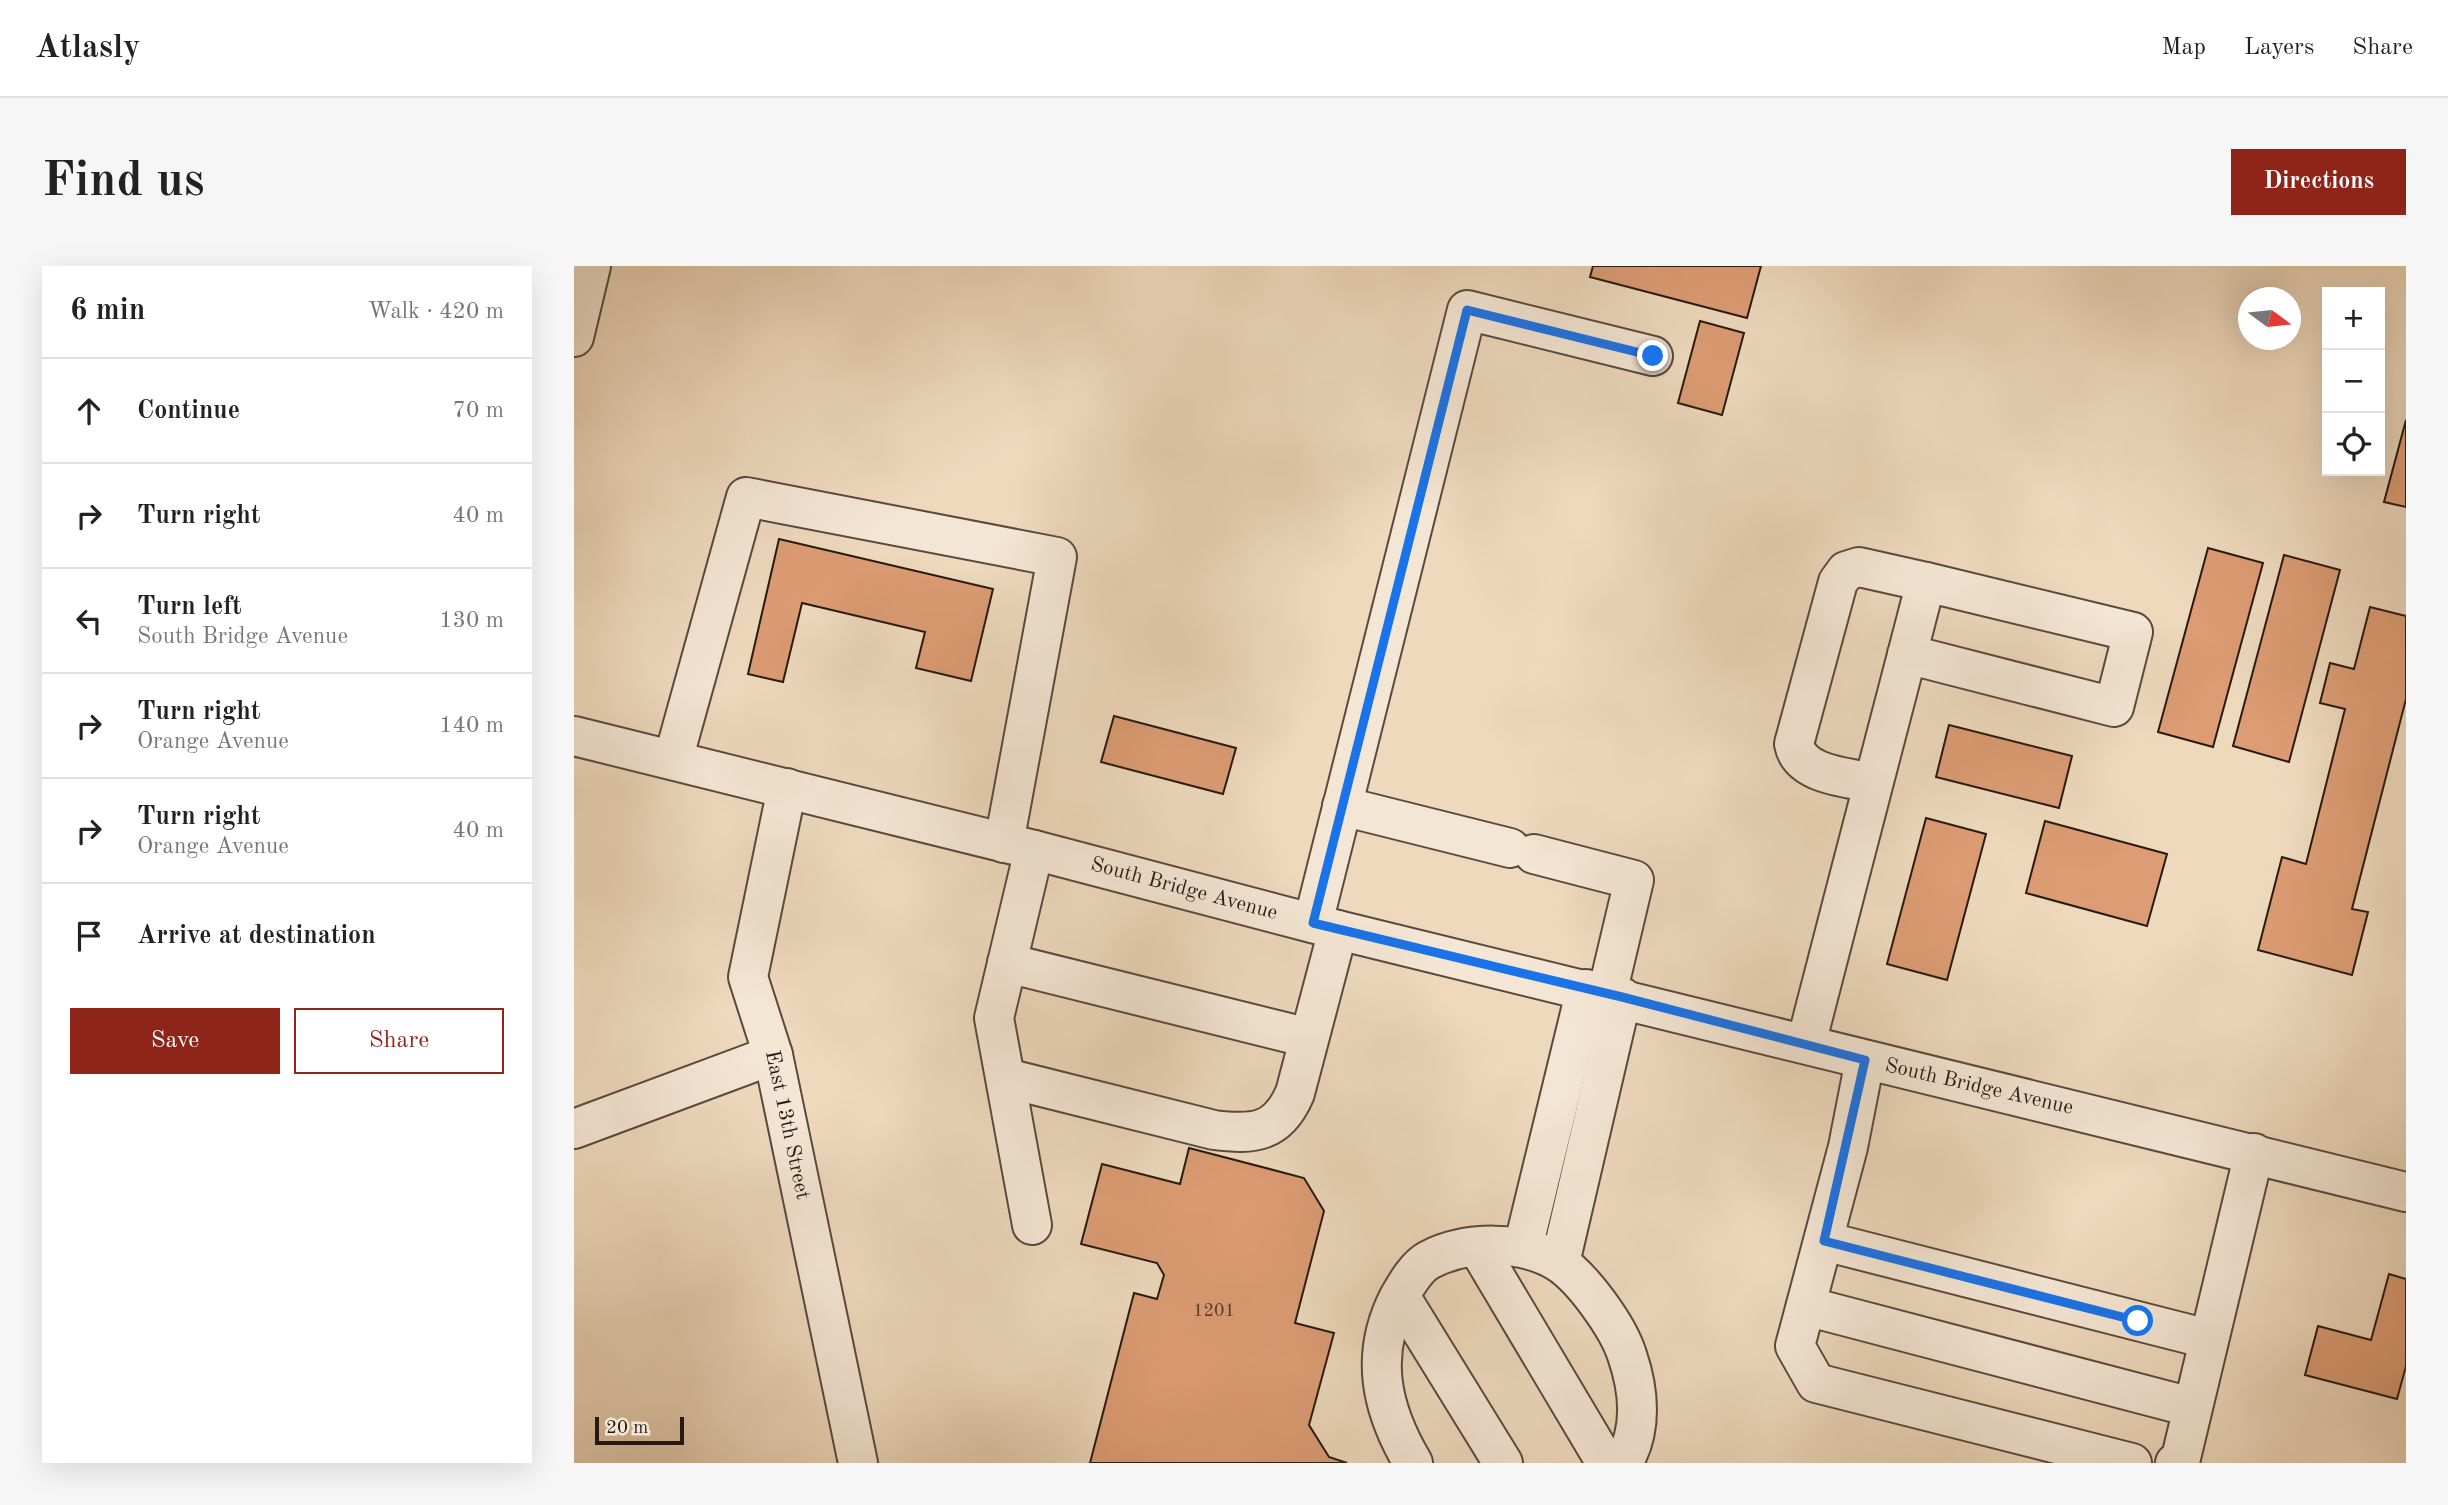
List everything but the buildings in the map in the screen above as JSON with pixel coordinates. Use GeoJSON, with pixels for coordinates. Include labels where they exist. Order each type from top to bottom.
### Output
{"type":"FeatureCollection","features":[{"type":"Feature","properties":{"kind":"street"},"geometry":{"type":"LineString","coordinates":[[574,337],[591,266]]}},
{"type":"Feature","properties":{"kind":"street"},"geometry":{"type":"LineString","coordinates":[[1006,1078],[1214,1130],[1240,1133],[1264,1129],[1289,1109],[1309,1038],[1342,806],[1467,310],[1653,356]]}},
{"type":"Feature","properties":{"kind":"street"},"geometry":{"type":"LineString","coordinates":[[673,760],[746,497],[1057,557],[1019,846],[1007,963],[994,1018],[1032,1225]]}},
{"type":"Feature","properties":{"kind":"street"},"geometry":{"type":"LineString","coordinates":[[1873,783],[1805,764],[1796,755],[1794,744],[1838,582],[1846,570],[1859,567],[2133,632],[2114,707],[1907,653]]}},
{"type":"Feature","properties":{"kind":"street"},"geometry":{"type":"LineString","coordinates":[[1807,1044],[1926,582]]}},
{"type":"Feature","properties":{"kind":"street","name":"South Bridge Avenue"},"geometry":{"type":"LineString","coordinates":[[574,736],[1019,846],[1326,926],[2406,1192]]}},
{"type":"Feature","properties":{"kind":"street","name":"East 13th Street"},"geometry":{"type":"LineString","coordinates":[[787,788],[748,977],[773,1055],[858,1463]]}},
{"type":"Feature","properties":{"kind":"street"},"geometry":{"type":"LineString","coordinates":[[1342,806],[1634,880],[1605,993],[1523,1248]]}},
{"type":"Feature","properties":{"kind":"street"},"geometry":{"type":"LineString","coordinates":[[1440,831],[1453,858],[1540,880],[1537,855]]}},
{"type":"Feature","properties":{"kind":"street"},"geometry":{"type":"LineString","coordinates":[[1007,963],[1309,1038]]}},
{"type":"Feature","properties":{"kind":"street"},"geometry":{"type":"LineString","coordinates":[[1560,1263],[1605,993]]}},
{"type":"Feature","properties":{"kind":"street"},"geometry":{"type":"LineString","coordinates":[[574,1129],[773,1055]]}},
{"type":"Feature","properties":{"kind":"street"},"geometry":{"type":"LineString","coordinates":[[1865,1060],[1824,1241],[1795,1346],[1816,1383],[2132,1463]]}},
{"type":"Feature","properties":{"kind":"street"},"geometry":{"type":"LineString","coordinates":[[2178,1463],[2254,1153]]}},
{"type":"Feature","properties":{"kind":"street"},"geometry":{"type":"LineString","coordinates":[[1824,1241],[2208,1339]]}},
{"type":"Feature","properties":{"kind":"street"},"geometry":{"type":"LineString","coordinates":[[1478,1248],[1606,1463]]}},
{"type":"Feature","properties":{"kind":"street"},"geometry":{"type":"LineString","coordinates":[[1413,1463],[1393,1429],[1381,1379],[1382,1346],[1391,1313],[1405,1284],[1428,1261],[1478,1248],[1523,1248],[1560,1263],[1609,1320],[1624,1344],[1636,1379],[1637,1420],[1629,1452],[1623,1463]]}},
{"type":"Feature","properties":{"kind":"street"},"geometry":{"type":"LineString","coordinates":[[1400,1296],[1503,1463]]}},
{"type":"Feature","properties":{"kind":"street"},"geometry":{"type":"LineString","coordinates":[[1806,1306],[2191,1407]]}},
{"type":"Feature","properties":{"kind":"route"},"geometry":{"type":"LineString","coordinates":[[1653,356],[1467,310],[1313,923],[1622,997],[1865,1060],[1824,1241],[2138,1321]]}}]}
